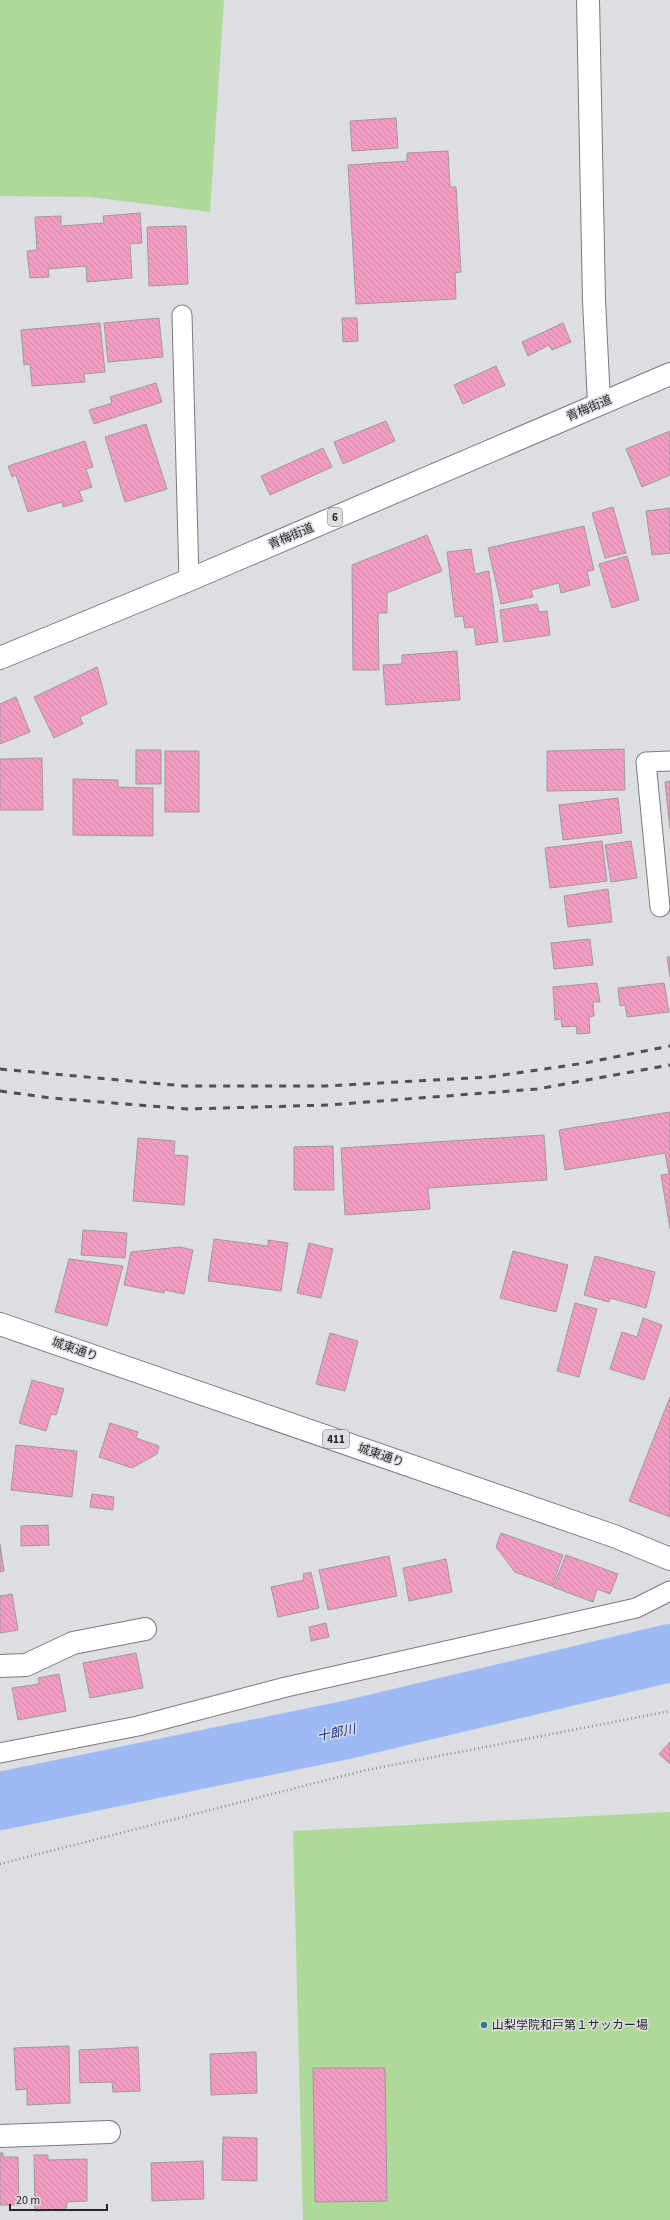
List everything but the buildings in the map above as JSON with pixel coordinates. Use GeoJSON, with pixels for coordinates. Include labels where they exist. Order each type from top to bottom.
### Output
{"type":"FeatureCollection","features":[{"type":"Feature","properties":{"kind":"main road"},"geometry":{"type":"LineString","coordinates":[[588,0],[594,300],[599,404]]}},
{"type":"Feature","properties":{"kind":"main road","name":"青梅街道"},"geometry":{"type":"LineString","coordinates":[[0,658],[189,580],[670,374]]}},
{"type":"Feature","properties":{"kind":"main road","name":"城東通り"},"geometry":{"type":"LineString","coordinates":[[0,1324],[599,1530],[670,1558]]}},
{"type":"Feature","properties":{"kind":"main road"},"geometry":{"type":"LineString","coordinates":[[0,1666],[26,1665],[73,1643],[145,1629]]}},
{"type":"Feature","properties":{"kind":"main road"},"geometry":{"type":"LineString","coordinates":[[0,2136],[109,2132]]}},
{"type":"Feature","properties":{"kind":"lane"},"geometry":{"type":"LineString","coordinates":[[182,315],[189,580]]}},
{"type":"Feature","properties":{"kind":"lane"},"geometry":{"type":"LineString","coordinates":[[660,907],[646,762],[670,761]]}},
{"type":"Feature","properties":{"kind":"lane"},"geometry":{"type":"LineString","coordinates":[[0,1753],[138,1726],[286,1687],[636,1608],[670,1591]]}},
{"type":"Feature","properties":{"kind":"path"},"geometry":{"type":"LineString","coordinates":[[0,1864],[362,1771],[670,1712]]}},
{"type":"Feature","properties":{"kind":"green space"},"geometry":{"type":"Polygon","coordinates":[[[0,0],[224,0],[210,212],[90,197],[0,196],[0,0]]]}},
{"type":"Feature","properties":{"kind":"green space","name":"山梨学院和戸第１サッカー場"},"geometry":{"type":"Polygon","coordinates":[[[670,1812],[670,2220],[303,2220],[293,1831],[670,1812]]]}},
{"type":"Feature","properties":{"kind":"waterway","name":"十郎川"},"geometry":{"type":"LineString","coordinates":[[0,1801],[346,1730],[670,1653]]}},
{"type":"Feature","properties":{"kind":"railway"},"geometry":{"type":"LineString","coordinates":[[0,1069],[184,1086],[325,1086],[489,1077],[585,1063],[670,1046]]}},
{"type":"Feature","properties":{"kind":"railway"},"geometry":{"type":"LineString","coordinates":[[0,1091],[51,1098],[188,1109],[328,1105],[537,1089],[670,1065]]}},
{"type":"Feature","properties":{"kind":"place","name":"山梨学院和戸第１サッカー場"},"geometry":{"type":"Point","coordinates":[484,2025]}}]}
